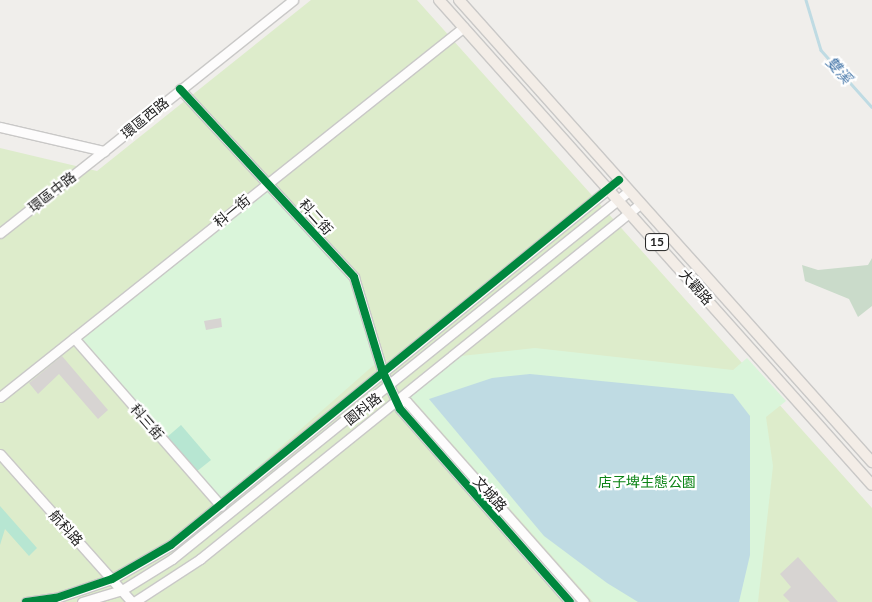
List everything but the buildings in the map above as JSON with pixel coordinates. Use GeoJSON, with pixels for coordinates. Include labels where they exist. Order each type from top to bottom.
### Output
{"type":"FeatureCollection","features":[{"type":"Feature","properties":{"kind":"main road","name":"大觀路"},"geometry":{"type":"LineString","coordinates":[[439,0],[620,200],[872,485]]}},
{"type":"Feature","properties":{"kind":"main road","name":"大觀路"},"geometry":{"type":"LineString","coordinates":[[458,0],[872,462]]}},
{"type":"Feature","properties":{"kind":"street","name":"環區西路"},"geometry":{"type":"LineString","coordinates":[[104,151],[293,0]]}},
{"type":"Feature","properties":{"kind":"street","name":"科一街"},"geometry":{"type":"LineString","coordinates":[[0,397],[464,27]]}},
{"type":"Feature","properties":{"kind":"street","name":"科二街"},"geometry":{"type":"LineString","coordinates":[[180,89],[354,277],[382,370],[395,399]]}},
{"type":"Feature","properties":{"kind":"street"},"geometry":{"type":"LineString","coordinates":[[0,127],[104,151]]}},
{"type":"Feature","properties":{"kind":"street","name":"環區中路"},"geometry":{"type":"LineString","coordinates":[[0,233],[104,151]]}},
{"type":"Feature","properties":{"kind":"street"},"geometry":{"type":"LineString","coordinates":[[26,602],[56,598],[112,579],[172,545],[382,370],[619,180]]}},
{"type":"Feature","properties":{"kind":"street","name":"園科路"},"geometry":{"type":"LineString","coordinates":[[82,602],[122,590],[172,559],[389,388],[629,191]]}},
{"type":"Feature","properties":{"kind":"street"},"geometry":{"type":"LineString","coordinates":[[133,602],[200,559],[395,399],[640,204]]}},
{"type":"Feature","properties":{"kind":"street","name":"科三街"},"geometry":{"type":"LineString","coordinates":[[74,338],[221,506]]}},
{"type":"Feature","properties":{"kind":"street","name":"文城路"},"geometry":{"type":"LineString","coordinates":[[395,399],[438,455],[570,602]]}},
{"type":"Feature","properties":{"kind":"street","name":"文城路"},"geometry":{"type":"LineString","coordinates":[[395,399],[407,402],[584,602]]}},
{"type":"Feature","properties":{"kind":"street","name":"航科路"},"geometry":{"type":"LineString","coordinates":[[0,454],[133,602]]}},
{"type":"Feature","properties":{"kind":"green space"},"geometry":{"type":"Polygon","coordinates":[[[311,0],[417,0],[872,508],[872,602],[0,602],[0,148],[97,171],[311,0]]]}},
{"type":"Feature","properties":{"kind":"green space"},"geometry":{"type":"Polygon","coordinates":[[[267,190],[349,280],[375,364],[220,500],[79,339],[267,190]]]}},
{"type":"Feature","properties":{"kind":"green space"},"geometry":{"type":"Polygon","coordinates":[[[872,258],[872,306],[858,317],[849,299],[805,281],[802,265],[818,270],[868,265],[872,258]]]}},
{"type":"Feature","properties":{"kind":"green space","name":"店子埤生態公園"},"geometry":{"type":"Polygon","coordinates":[[[535,348],[733,370],[747,358],[786,401],[766,417],[773,466],[758,602],[593,602],[409,395],[461,356],[535,348]]]}},
{"type":"Feature","properties":{"kind":"green space"},"geometry":{"type":"Polygon","coordinates":[[[181,425],[211,460],[196,472],[166,438],[181,425]]]}},
{"type":"Feature","properties":{"kind":"green space"},"geometry":{"type":"Polygon","coordinates":[[[0,506],[37,548],[29,556],[5,529],[0,545],[0,506]]]}},
{"type":"Feature","properties":{"kind":"water","name":"店子埤生態公園"},"geometry":{"type":"Polygon","coordinates":[[[530,374],[733,394],[750,416],[750,555],[739,602],[638,602],[607,583],[544,536],[429,399],[492,378],[530,374]]]}},
{"type":"Feature","properties":{"kind":"waterway","name":"雙溪"},"geometry":{"type":"LineString","coordinates":[[806,0],[821,50],[872,107]]}},
{"type":"Feature","properties":{"kind":"cycle path"},"geometry":{"type":"LineString","coordinates":[[180,89],[354,277],[382,370],[400,409],[570,602]]}},
{"type":"Feature","properties":{"kind":"cycle path"},"geometry":{"type":"LineString","coordinates":[[26,602],[56,598],[112,579],[171,545],[619,180]]}}]}
